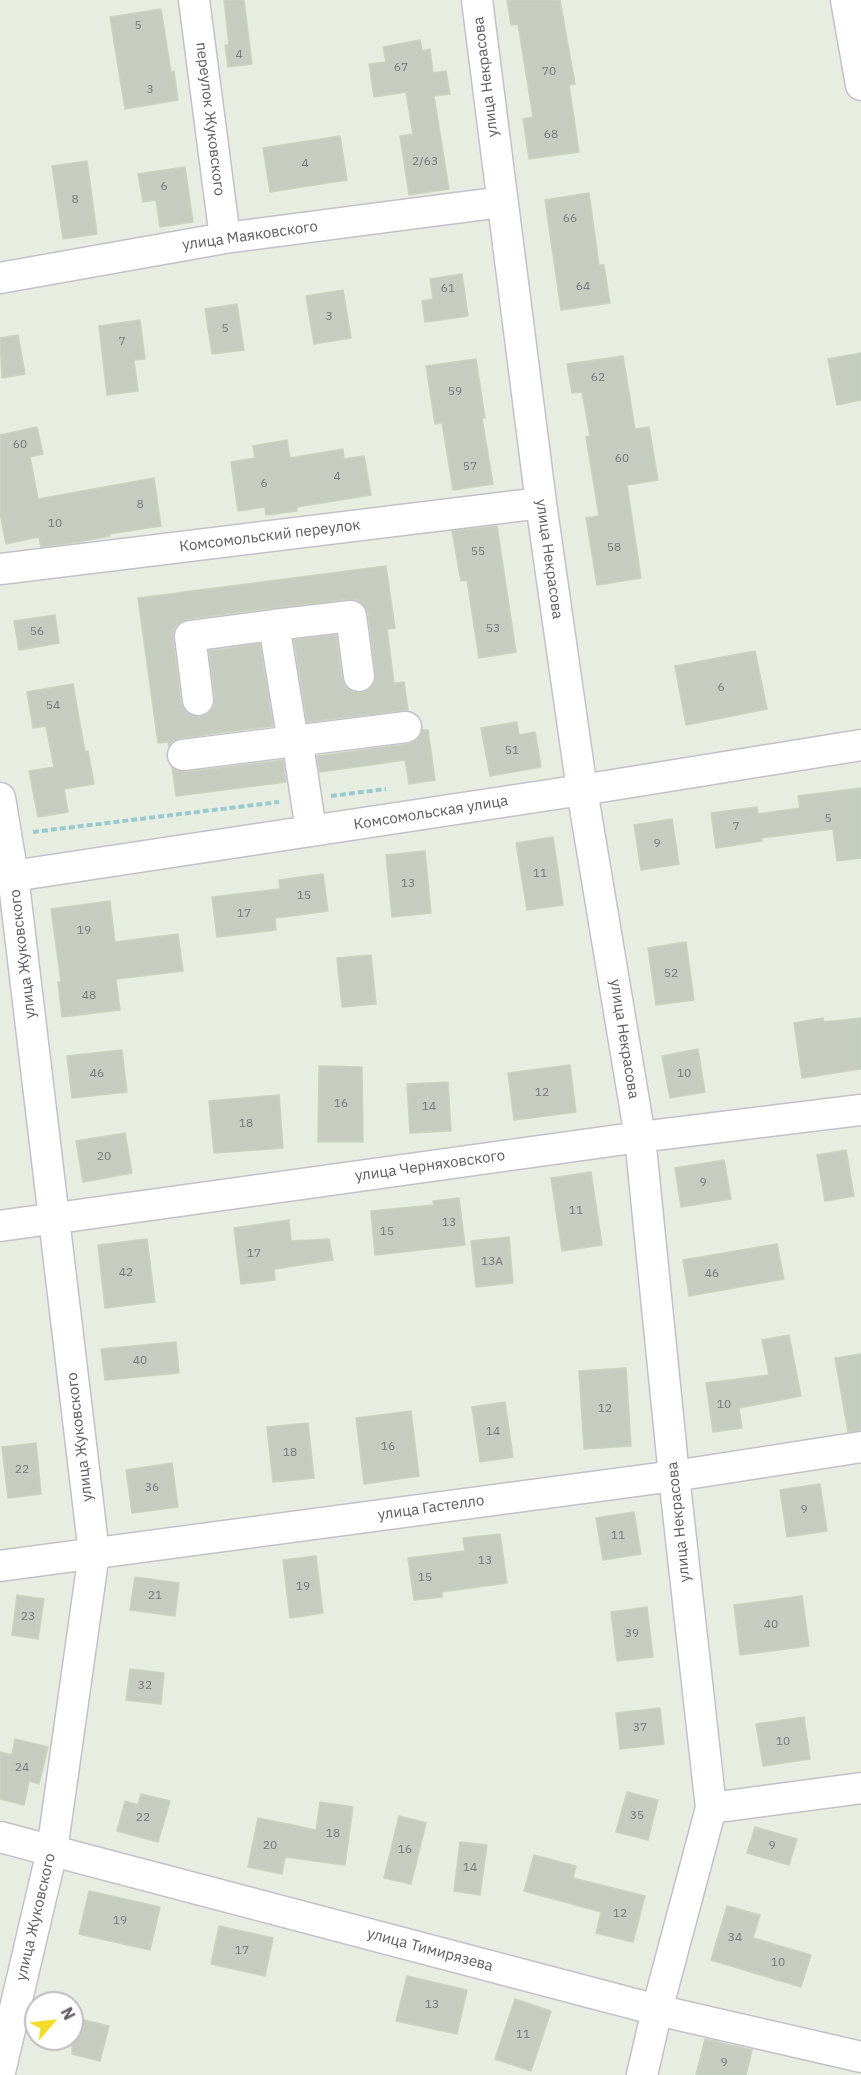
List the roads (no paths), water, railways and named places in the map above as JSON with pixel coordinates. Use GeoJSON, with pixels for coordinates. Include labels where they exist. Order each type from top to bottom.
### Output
{"type":"FeatureCollection","features":[{"type":"Feature","properties":{"kind":"street","name":"переулок Жуковского"},"geometry":{"type":"LineString","coordinates":[[195,0],[225,238]]}},
{"type":"Feature","properties":{"kind":"street","name":"улица Некрасова"},"geometry":{"type":"LineString","coordinates":[[477,0],[541,503],[582,790],[640,1137],[674,1476],[711,1808],[642,2075]]}},
{"type":"Feature","properties":{"kind":"street"},"geometry":{"type":"LineString","coordinates":[[846,0],[861,85]]}},
{"type":"Feature","properties":{"kind":"street","name":"улица Маяковского"},"geometry":{"type":"LineString","coordinates":[[0,278],[225,238],[501,202]]}},
{"type":"Feature","properties":{"kind":"street","name":"Комсомольский переулок"},"geometry":{"type":"LineString","coordinates":[[0,569],[541,503]]}},
{"type":"Feature","properties":{"kind":"street"},"geometry":{"type":"LineString","coordinates":[[198,700],[190,636],[351,616],[359,676]]}},
{"type":"Feature","properties":{"kind":"street"},"geometry":{"type":"LineString","coordinates":[[274,625],[293,742],[299,751],[311,831]]}},
{"type":"Feature","properties":{"kind":"street"},"geometry":{"type":"LineString","coordinates":[[183,755],[406,727]]}},
{"type":"Feature","properties":{"kind":"street","name":"Комсомольская улица"},"geometry":{"type":"LineString","coordinates":[[7,877],[861,746]]}},
{"type":"Feature","properties":{"kind":"street","name":"улица Жуковского"},"geometry":{"type":"LineString","coordinates":[[0,798],[6,835],[7,877],[55,1217],[94,1553],[52,1851],[0,2072]]}},
{"type":"Feature","properties":{"kind":"street","name":"улица Черняховского"},"geometry":{"type":"LineString","coordinates":[[0,1226],[640,1137],[861,1110]]}},
{"type":"Feature","properties":{"kind":"street","name":"улица Гастелло"},"geometry":{"type":"LineString","coordinates":[[0,1566],[674,1476],[861,1447]]}},
{"type":"Feature","properties":{"kind":"street"},"geometry":{"type":"LineString","coordinates":[[711,1808],[861,1788]]}},
{"type":"Feature","properties":{"kind":"street","name":"улица Тимирязева"},"geometry":{"type":"LineString","coordinates":[[0,1837],[657,2010],[861,2057]]}}]}
